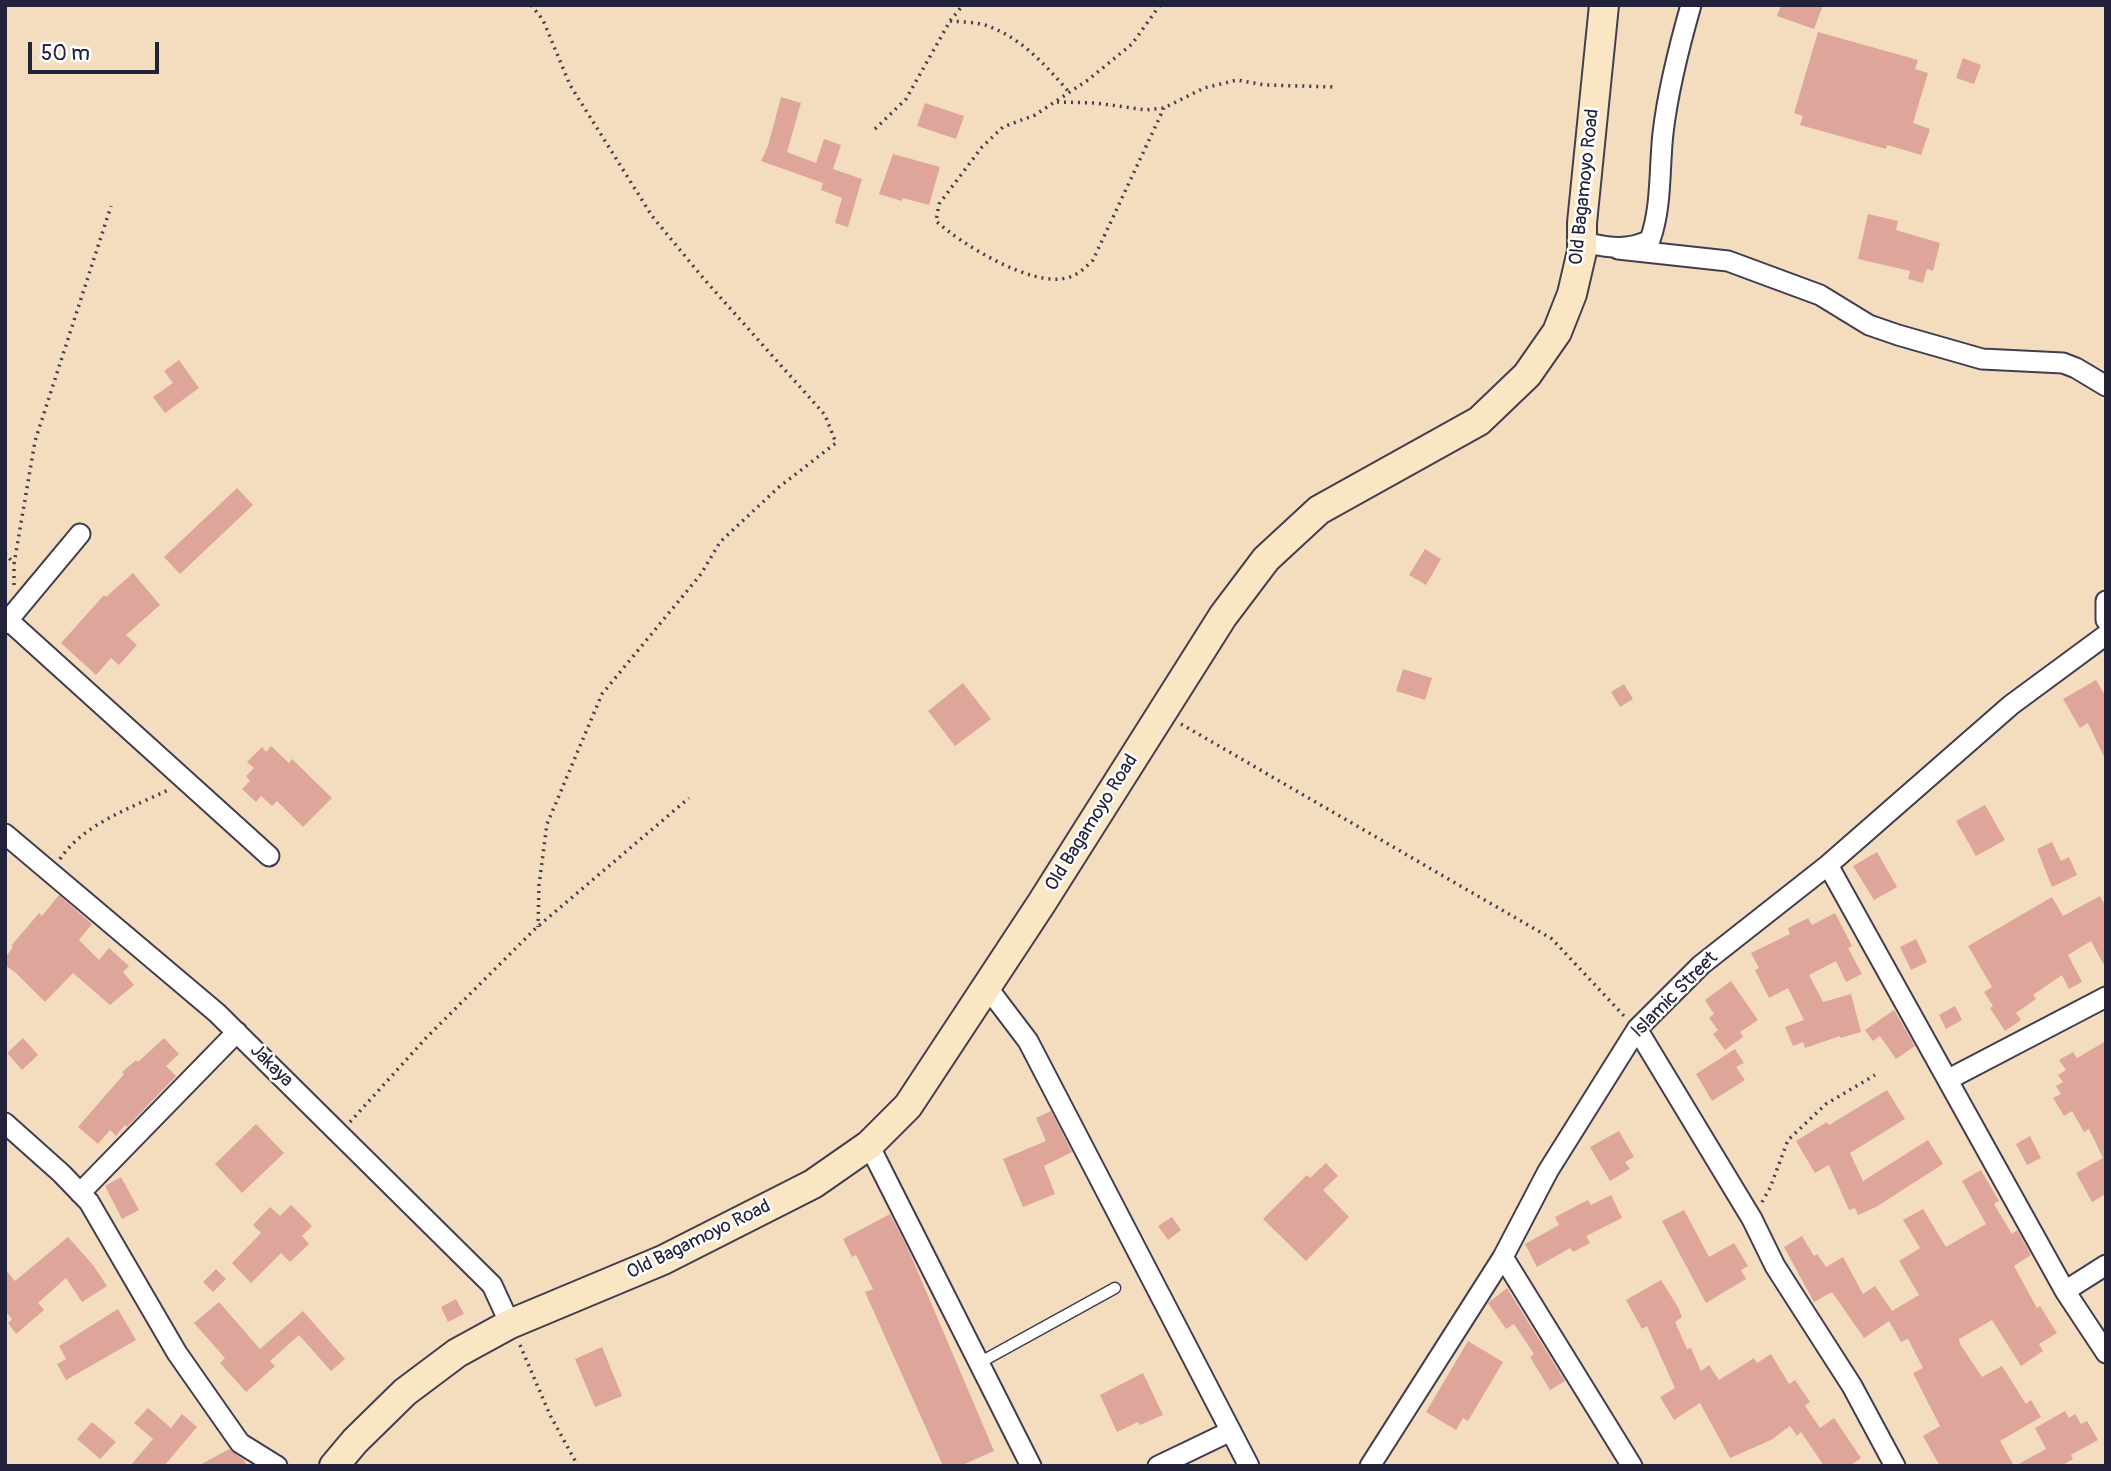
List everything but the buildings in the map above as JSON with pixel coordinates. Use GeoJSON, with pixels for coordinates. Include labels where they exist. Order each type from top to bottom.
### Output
{"type":"FeatureCollection","features":[{"type":"Feature","properties":{"kind":"street","name":"Old Bagamoyo Road"},"geometry":{"type":"LineString","coordinates":[[334,1466],[355,1441],[405,1392],[457,1353],[510,1324],[663,1259],[813,1184],[869,1145],[908,1105],[987,987],[1223,615],[1266,559],[1319,510],[1479,421],[1527,375],[1557,332],[1572,294],[1582,251],[1604,5]]}},
{"type":"Feature","properties":{"kind":"street"},"geometry":{"type":"LineString","coordinates":[[1618,249],[1636,247],[1650,240],[1657,220],[1664,131],[1679,46],[1690,5]]}},
{"type":"Feature","properties":{"kind":"street"},"geometry":{"type":"LineString","coordinates":[[1582,242],[1618,249],[1728,261],[1819,295],[1869,325],[1898,335],[1982,359],[2063,363],[2106,386]]}},
{"type":"Feature","properties":{"kind":"street"},"geometry":{"type":"LineString","coordinates":[[80,534],[9,618],[269,856]]}},
{"type":"Feature","properties":{"kind":"street"},"geometry":{"type":"LineString","coordinates":[[2106,601],[2106,620]]}},
{"type":"Feature","properties":{"kind":"street","name":"Islamic Street"},"geometry":{"type":"LineString","coordinates":[[1370,1466],[1503,1257],[1548,1171],[1637,1029],[1701,965],[1828,865],[2011,705],[2106,635]]}},
{"type":"Feature","properties":{"kind":"street","name":"Jakaya"},"geometry":{"type":"LineString","coordinates":[[5,834],[150,954],[237,1032],[492,1285],[510,1324]]}},
{"type":"Feature","properties":{"kind":"street"},"geometry":{"type":"LineString","coordinates":[[1828,865],[2065,1291],[2106,1353]]}},
{"type":"Feature","properties":{"kind":"street"},"geometry":{"type":"LineString","coordinates":[[987,987],[1028,1041],[1249,1466]]}},
{"type":"Feature","properties":{"kind":"street"},"geometry":{"type":"LineString","coordinates":[[1949,1080],[2106,998]]}},
{"type":"Feature","properties":{"kind":"street"},"geometry":{"type":"LineString","coordinates":[[1637,1029],[1752,1219],[1775,1266],[1852,1386],[1895,1466]]}},
{"type":"Feature","properties":{"kind":"street"},"geometry":{"type":"LineString","coordinates":[[80,1193],[237,1032]]}},
{"type":"Feature","properties":{"kind":"street"},"geometry":{"type":"LineString","coordinates":[[5,1123],[89,1202],[177,1353],[240,1443],[276,1466]]}},
{"type":"Feature","properties":{"kind":"street"},"geometry":{"type":"LineString","coordinates":[[869,1145],[1031,1466]]}},
{"type":"Feature","properties":{"kind":"street"},"geometry":{"type":"LineString","coordinates":[[1503,1257],[1632,1466]]}},
{"type":"Feature","properties":{"kind":"street"},"geometry":{"type":"LineString","coordinates":[[2065,1291],[2106,1265]]}},
{"type":"Feature","properties":{"kind":"street"},"geometry":{"type":"LineString","coordinates":[[1158,1466],[1231,1431]]}},
{"type":"Feature","properties":{"kind":"lane"},"geometry":{"type":"LineString","coordinates":[[979,1363],[1115,1288]]}},
{"type":"Feature","properties":{"kind":"path"},"geometry":{"type":"LineString","coordinates":[[531,5],[543,20],[570,85],[652,216],[825,415],[836,443],[779,487],[720,542],[701,574],[602,694],[547,824],[539,885],[538,927]]}},
{"type":"Feature","properties":{"kind":"path"},"geometry":{"type":"LineString","coordinates":[[875,129],[906,100],[950,21],[963,5]]}},
{"type":"Feature","properties":{"kind":"path"},"geometry":{"type":"LineString","coordinates":[[1160,5],[1132,44],[1088,80],[1035,115],[1003,127],[982,147],[939,204],[936,221],[1011,269],[1050,280],[1081,272],[1093,260],[1164,108]]}},
{"type":"Feature","properties":{"kind":"path"},"geometry":{"type":"LineString","coordinates":[[950,21],[986,25],[1020,42],[1042,61],[1069,92]]}},
{"type":"Feature","properties":{"kind":"path"},"geometry":{"type":"LineString","coordinates":[[1055,102],[1096,103],[1146,110],[1164,108],[1204,88],[1237,80],[1265,85],[1335,87]]}},
{"type":"Feature","properties":{"kind":"path"},"geometry":{"type":"LineString","coordinates":[[9,618],[13,564],[35,441],[111,206]]}},
{"type":"Feature","properties":{"kind":"path"},"geometry":{"type":"LineString","coordinates":[[5,553],[13,564]]}},
{"type":"Feature","properties":{"kind":"path"},"geometry":{"type":"LineString","coordinates":[[1161,713],[1552,939],[1637,1029]]}},
{"type":"Feature","properties":{"kind":"path"},"geometry":{"type":"LineString","coordinates":[[51,873],[68,848],[98,824],[187,781]]}},
{"type":"Feature","properties":{"kind":"path"},"geometry":{"type":"LineString","coordinates":[[340,1134],[426,1038],[538,927],[690,798]]}},
{"type":"Feature","properties":{"kind":"path"},"geometry":{"type":"LineString","coordinates":[[1752,1219],[1770,1188],[1788,1140],[1826,1104],[1875,1075]]}},
{"type":"Feature","properties":{"kind":"path"},"geometry":{"type":"LineString","coordinates":[[510,1324],[550,1415],[578,1466]]}}]}
